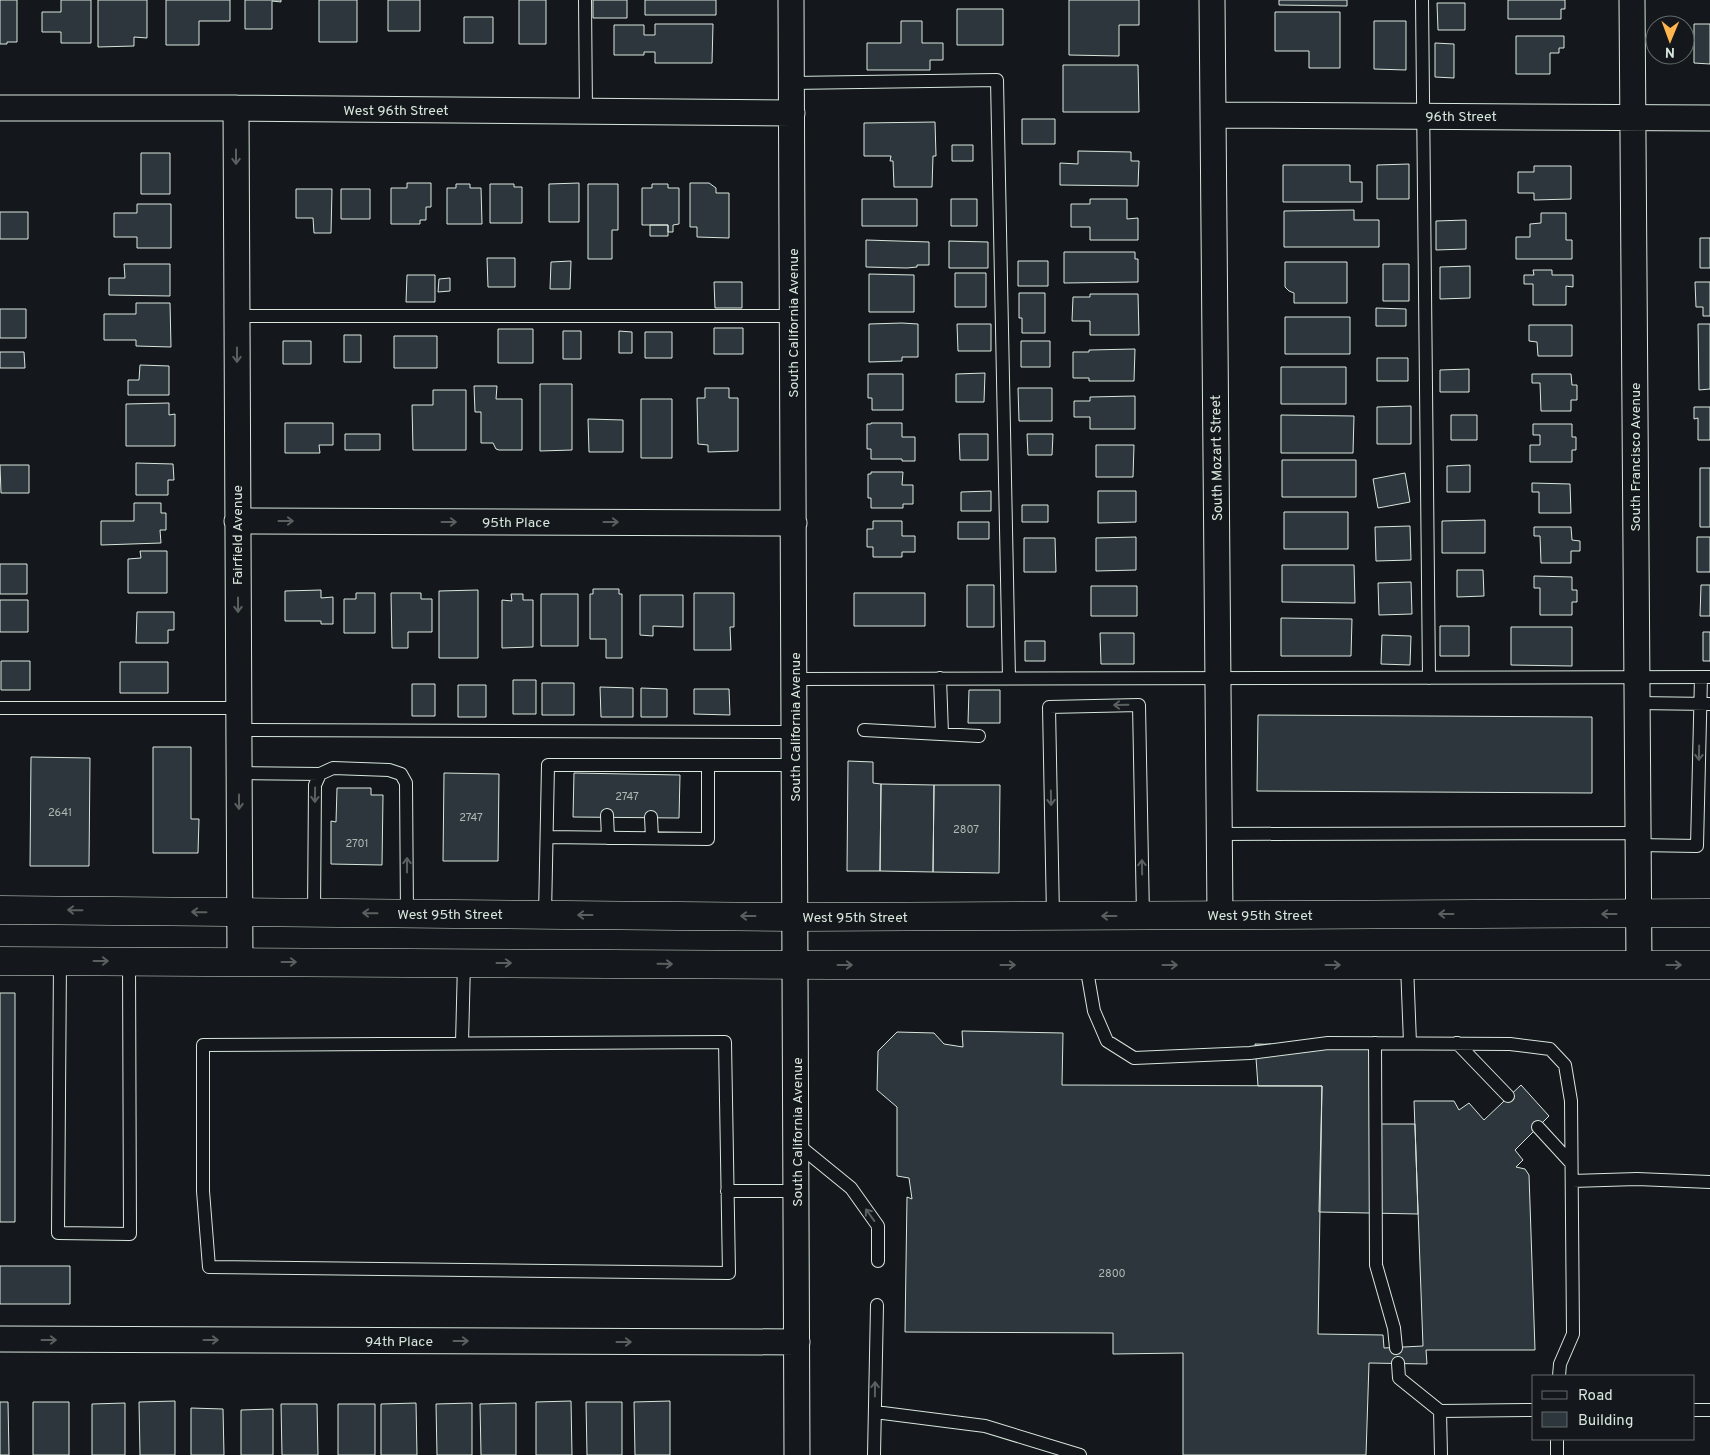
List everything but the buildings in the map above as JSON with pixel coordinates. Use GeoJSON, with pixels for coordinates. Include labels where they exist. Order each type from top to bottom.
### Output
{"type":"FeatureCollection","features":[{"type":"Feature","properties":{"kind":"main road","name":"West 95th Street"},"geometry":{"type":"LineString","coordinates":[[0,910],[796,917],[1710,914]]}},
{"type":"Feature","properties":{"kind":"main road"},"geometry":{"type":"LineString","coordinates":[[0,961],[796,965],[1710,965]]}},
{"type":"Feature","properties":{"kind":"street","name":"South California Avenue"},"geometry":{"type":"LineString","coordinates":[[791,0],[798,1455]]}},
{"type":"Feature","properties":{"kind":"street","name":"South Mozart Street"},"geometry":{"type":"LineString","coordinates":[[1212,0],[1220,915]]}},
{"type":"Feature","properties":{"kind":"street","name":"South Francisco Avenue"},"geometry":{"type":"LineString","coordinates":[[1632,0],[1639,965]]}},
{"type":"Feature","properties":{"kind":"street","name":"West 96th Street"},"geometry":{"type":"LineString","coordinates":[[0,108],[792,113]]}},
{"type":"Feature","properties":{"kind":"street","name":"Fairfield Avenue"},"geometry":{"type":"LineString","coordinates":[[236,108],[240,962]]}},
{"type":"Feature","properties":{"kind":"street","name":"96th Street"},"geometry":{"type":"LineString","coordinates":[[1213,115],[1710,118]]}},
{"type":"Feature","properties":{"kind":"street","name":"95th Place"},"geometry":{"type":"LineString","coordinates":[[237,521],[794,523]]}},
{"type":"Feature","properties":{"kind":"street","name":"94th Place"},"geometry":{"type":"LineString","coordinates":[[0,1339],[797,1342]]}},
{"type":"Feature","properties":{"kind":"lane"},"geometry":{"type":"LineString","coordinates":[[585,0],[586,111]]}},
{"type":"Feature","properties":{"kind":"lane"},"geometry":{"type":"LineString","coordinates":[[1422,0],[1429,678]]}},
{"type":"Feature","properties":{"kind":"lane"},"geometry":{"type":"LineString","coordinates":[[792,83],[998,80],[1009,678]]}},
{"type":"Feature","properties":{"kind":"lane"},"geometry":{"type":"LineString","coordinates":[[237,316],[793,316]]}},
{"type":"Feature","properties":{"kind":"lane"},"geometry":{"type":"LineString","coordinates":[[795,679],[1705,677],[1697,846],[1638,839],[1219,834]]}},
{"type":"Feature","properties":{"kind":"lane"},"geometry":{"type":"LineString","coordinates":[[940,678],[942,734]]}},
{"type":"Feature","properties":{"kind":"lane"},"geometry":{"type":"LineString","coordinates":[[1637,703],[1705,704]]}},
{"type":"Feature","properties":{"kind":"lane"},"geometry":{"type":"LineString","coordinates":[[1053,916],[1049,707],[1139,705],[1143,916]]}},
{"type":"Feature","properties":{"kind":"lane"},"geometry":{"type":"LineString","coordinates":[[0,708],[238,719],[795,732]]}},
{"type":"Feature","properties":{"kind":"lane"},"geometry":{"type":"LineString","coordinates":[[864,730],[979,736]]}},
{"type":"Feature","properties":{"kind":"lane"},"geometry":{"type":"LineString","coordinates":[[545,915],[548,765],[606,770],[650,771],[708,765],[795,765]]}},
{"type":"Feature","properties":{"kind":"lane"},"geometry":{"type":"LineString","coordinates":[[547,837],[708,839],[708,765]]}},
{"type":"Feature","properties":{"kind":"lane"},"geometry":{"type":"LineString","coordinates":[[239,773],[320,774],[333,768],[389,770],[401,774],[406,783],[407,914]]}},
{"type":"Feature","properties":{"kind":"lane"},"geometry":{"type":"LineString","coordinates":[[314,912],[315,785],[320,774]]}},
{"type":"Feature","properties":{"kind":"lane"},"geometry":{"type":"LineString","coordinates":[[607,815],[608,838]]}},
{"type":"Feature","properties":{"kind":"lane"},"geometry":{"type":"LineString","coordinates":[[651,817],[652,838]]}},
{"type":"Feature","properties":{"kind":"lane"},"geometry":{"type":"LineString","coordinates":[[60,961],[58,1233],[130,1234],[129,962]]}},
{"type":"Feature","properties":{"kind":"lane"},"geometry":{"type":"LineString","coordinates":[[462,1043],[464,963]]}},
{"type":"Feature","properties":{"kind":"lane"},"geometry":{"type":"LineString","coordinates":[[1086,965],[1094,1011],[1107,1041],[1134,1058],[1250,1053],[1328,1043],[1510,1044],[1550,1049],[1565,1065],[1571,1101],[1573,1334],[1560,1364],[1559,1375]]}},
{"type":"Feature","properties":{"kind":"lane"},"geometry":{"type":"LineString","coordinates":[[1407,965],[1410,1043]]}},
{"type":"Feature","properties":{"kind":"lane"},"geometry":{"type":"LineString","coordinates":[[725,1042],[727,1191],[729,1273],[209,1267],[203,1190],[203,1045],[725,1042]]}},
{"type":"Feature","properties":{"kind":"lane"},"geometry":{"type":"LineString","coordinates":[[1375,1043],[1376,1265],[1394,1328],[1396,1348]]}},
{"type":"Feature","properties":{"kind":"lane"},"geometry":{"type":"LineString","coordinates":[[1457,1044],[1508,1096]]}},
{"type":"Feature","properties":{"kind":"lane"},"geometry":{"type":"LineString","coordinates":[[1538,1127],[1572,1163]]}},
{"type":"Feature","properties":{"kind":"lane"},"geometry":{"type":"LineString","coordinates":[[797,1144],[850,1188],[878,1226],[878,1262]]}},
{"type":"Feature","properties":{"kind":"lane"},"geometry":{"type":"LineString","coordinates":[[1572,1181],[1636,1179],[1710,1182]]}},
{"type":"Feature","properties":{"kind":"lane"},"geometry":{"type":"LineString","coordinates":[[727,1191],[797,1191]]}},
{"type":"Feature","properties":{"kind":"lane"},"geometry":{"type":"LineString","coordinates":[[874,1455],[877,1305]]}},
{"type":"Feature","properties":{"kind":"lane"},"geometry":{"type":"LineString","coordinates":[[1398,1363],[1398,1378],[1440,1411],[1532,1410]]}},
{"type":"Feature","properties":{"kind":"lane"},"geometry":{"type":"LineString","coordinates":[[1695,1410],[1710,1410]]}},
{"type":"Feature","properties":{"kind":"lane"},"geometry":{"type":"LineString","coordinates":[[1440,1411],[1441,1455]]}},
{"type":"Feature","properties":{"kind":"lane"},"geometry":{"type":"LineString","coordinates":[[875,1412],[986,1426],[1080,1455]]}},
{"type":"Feature","properties":{"kind":"lane"},"geometry":{"type":"LineString","coordinates":[[1557,1440],[1557,1455]]}}]}
